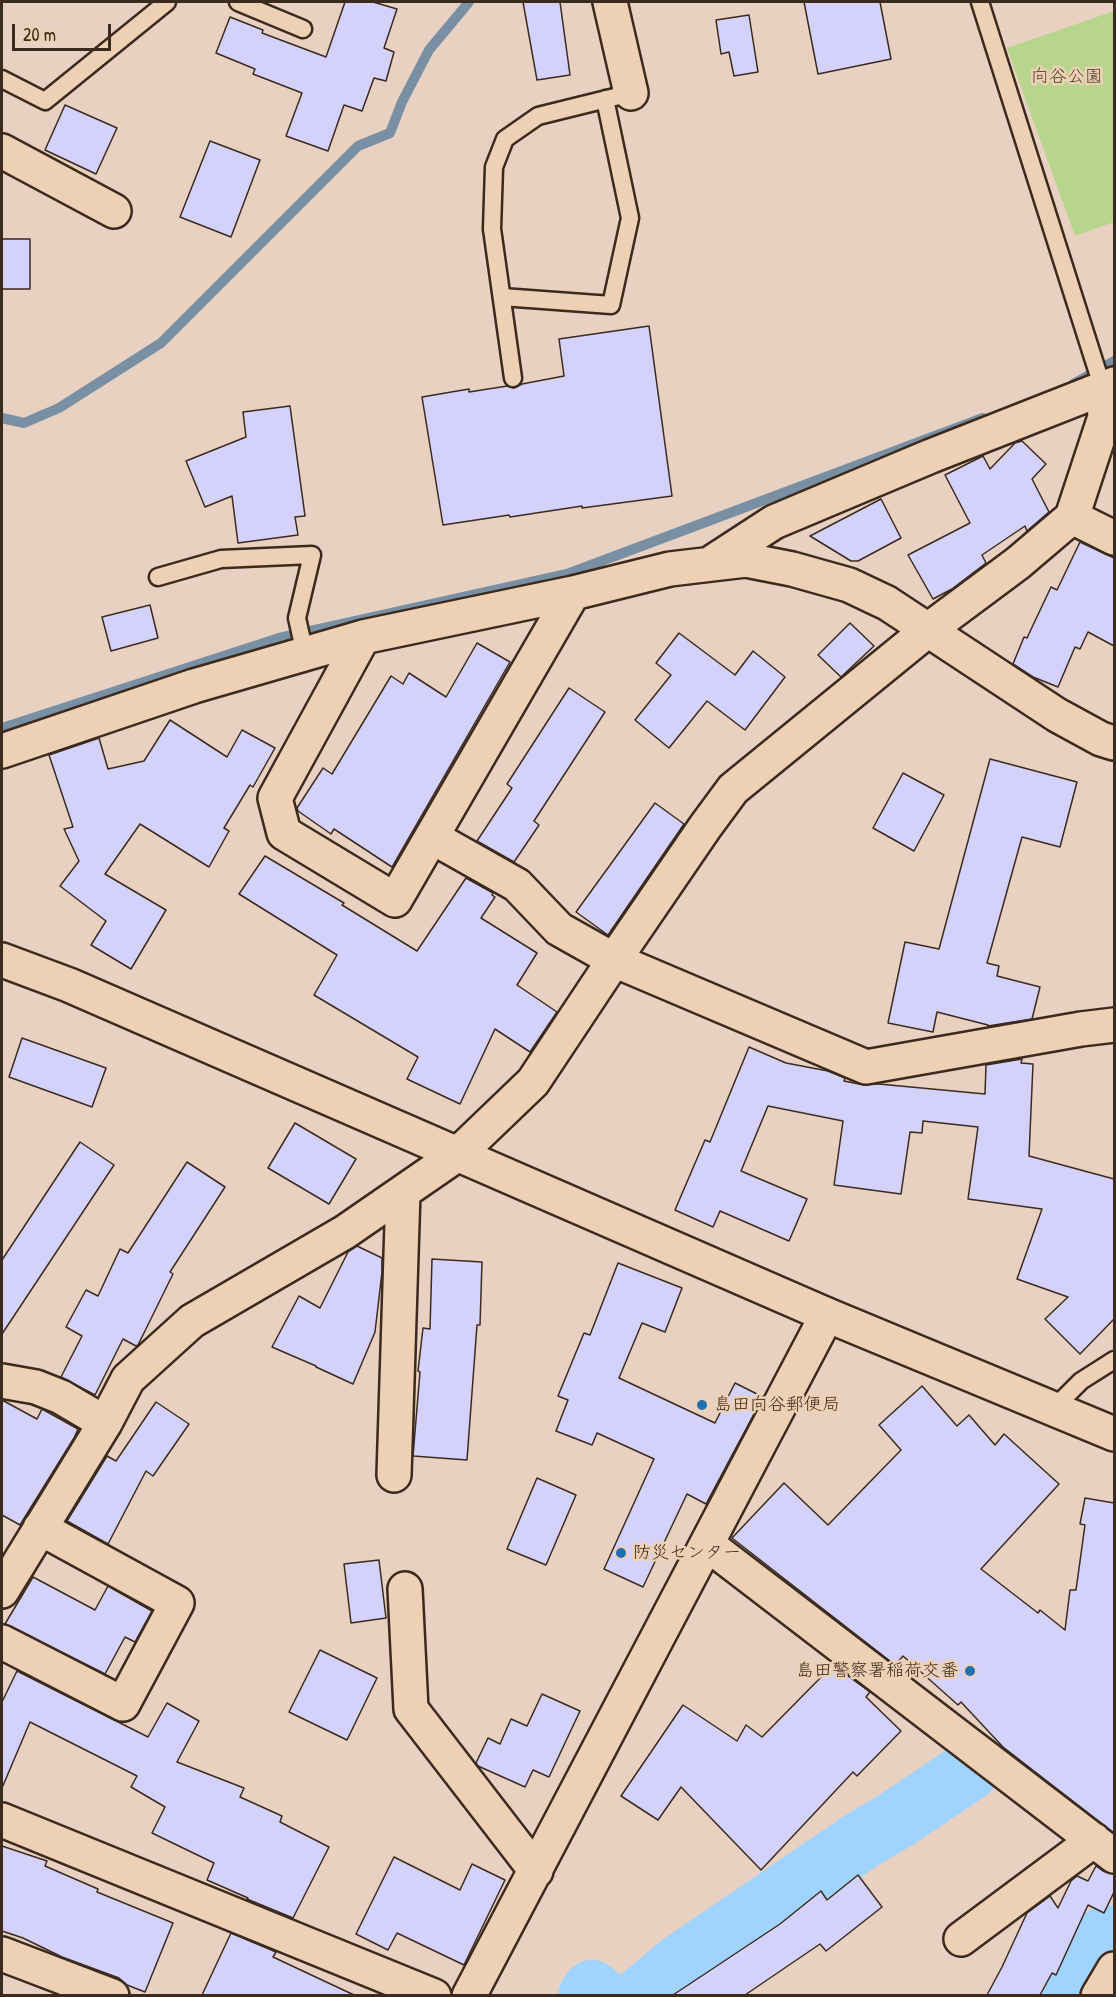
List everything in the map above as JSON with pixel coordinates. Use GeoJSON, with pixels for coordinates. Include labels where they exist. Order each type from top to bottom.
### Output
{"type":"FeatureCollection","features":[{"type":"Feature","properties":{"kind":"street"},"geometry":{"type":"LineString","coordinates":[[610,2],[618,96]]}},
{"type":"Feature","properties":{"kind":"street"},"geometry":{"type":"LineString","coordinates":[[2,151],[114,211]]}},
{"type":"Feature","properties":{"kind":"street"},"geometry":{"type":"LineString","coordinates":[[2,1591],[105,1423],[128,1379],[192,1321],[345,1232],[458,1154],[533,1082],[614,960],[733,789],[928,630],[1018,563],[1072,517],[1105,417],[1109,387],[931,456],[774,522],[709,565]]}},
{"type":"Feature","properties":{"kind":"street"},"geometry":{"type":"LineString","coordinates":[[1072,517],[1114,538]]}},
{"type":"Feature","properties":{"kind":"street"},"geometry":{"type":"LineString","coordinates":[[2,752],[194,686],[363,637],[573,593],[670,569],[746,560],[792,569],[849,585],[887,603],[1057,715],[1101,739],[1114,743]]}},
{"type":"Feature","properties":{"kind":"street"},"geometry":{"type":"LineString","coordinates":[[363,637],[276,798],[284,833],[395,900],[573,593]]}},
{"type":"Feature","properties":{"kind":"street"},"geometry":{"type":"LineString","coordinates":[[432,837],[517,885],[559,929],[614,960],[866,1067],[1081,1029],[1114,1026]]}},
{"type":"Feature","properties":{"kind":"street"},"geometry":{"type":"LineString","coordinates":[[6,967],[69,986],[827,1315],[1114,1434]]}},
{"type":"Feature","properties":{"kind":"street"},"geometry":{"type":"LineString","coordinates":[[394,1475],[403,1192]]}},
{"type":"Feature","properties":{"kind":"street"},"geometry":{"type":"LineString","coordinates":[[469,1995],[827,1315]]}},
{"type":"Feature","properties":{"kind":"street"},"geometry":{"type":"LineString","coordinates":[[2,1381],[36,1387],[61,1397],[105,1423]]}},
{"type":"Feature","properties":{"kind":"street"},"geometry":{"type":"LineString","coordinates":[[2,1642],[123,1704],[177,1603],[40,1528]]}},
{"type":"Feature","properties":{"kind":"street"},"geometry":{"type":"LineString","coordinates":[[706,1544],[1105,1848],[961,1939]]}},
{"type":"Feature","properties":{"kind":"street"},"geometry":{"type":"LineString","coordinates":[[405,1589],[411,1709],[536,1871]]}},
{"type":"Feature","properties":{"kind":"street"},"geometry":{"type":"LineString","coordinates":[[2,1820],[434,1995]]}},
{"type":"Feature","properties":{"kind":"street"},"geometry":{"type":"LineString","coordinates":[[2,1954],[112,1995]]}},
{"type":"Feature","properties":{"kind":"street"},"geometry":{"type":"LineString","coordinates":[[1098,1995],[1114,1969]]}},
{"type":"Feature","properties":{"kind":"lane"},"geometry":{"type":"LineString","coordinates":[[2,79],[45,101],[167,2]]}},
{"type":"Feature","properties":{"kind":"lane"},"geometry":{"type":"LineString","coordinates":[[238,2],[303,29]]}},
{"type":"Feature","properties":{"kind":"lane"},"geometry":{"type":"LineString","coordinates":[[980,2],[1109,387]]}},
{"type":"Feature","properties":{"kind":"lane"},"geometry":{"type":"LineString","coordinates":[[502,297],[610,305],[630,218],[618,96],[538,116],[506,139],[494,167],[492,228],[513,378]]}},
{"type":"Feature","properties":{"kind":"lane"},"geometry":{"type":"LineString","coordinates":[[158,577],[221,559],[312,555],[297,618],[305,654]]}},
{"type":"Feature","properties":{"kind":"lane"},"geometry":{"type":"LineString","coordinates":[[1053,1409],[1081,1381],[1114,1360]]}},
{"type":"Feature","properties":{"kind":"green space","name":"向谷公園"},"geometry":{"type":"Polygon","coordinates":[[[1114,11],[1114,222],[1075,236],[1007,48],[1114,11]]]}},
{"type":"Feature","properties":{"kind":"building"},"geometry":{"type":"Polygon","coordinates":[[[345,2],[373,2],[397,9],[384,48],[394,52],[386,81],[374,78],[362,111],[344,105],[328,151],[286,136],[302,93],[253,74],[255,69],[216,53],[230,17],[263,30],[262,33],[326,57],[345,2]]]}},
{"type":"Feature","properties":{"kind":"building"},"geometry":{"type":"Polygon","coordinates":[[[523,2],[560,2],[570,75],[537,80],[523,2]]]}},
{"type":"Feature","properties":{"kind":"building"},"geometry":{"type":"Polygon","coordinates":[[[804,2],[880,2],[891,59],[818,74],[804,2]]]}},
{"type":"Feature","properties":{"kind":"building"},"geometry":{"type":"Polygon","coordinates":[[[749,15],[758,72],[734,76],[729,52],[721,54],[716,20],[749,15]]]}},
{"type":"Feature","properties":{"kind":"building"},"geometry":{"type":"Polygon","coordinates":[[[65,105],[117,128],[96,174],[45,150],[65,105]]]}},
{"type":"Feature","properties":{"kind":"building"},"geometry":{"type":"Polygon","coordinates":[[[210,141],[260,160],[231,237],[180,217],[210,141]]]}},
{"type":"Feature","properties":{"kind":"building"},"geometry":{"type":"Polygon","coordinates":[[[2,239],[30,239],[30,289],[2,289],[2,239]]]}},
{"type":"Feature","properties":{"kind":"building"},"geometry":{"type":"Polygon","coordinates":[[[649,326],[672,496],[443,525],[422,397],[469,389],[469,392],[507,386],[514,388],[522,384],[564,376],[559,339],[649,326]]]}},
{"type":"Feature","properties":{"kind":"building"},"geometry":{"type":"Polygon","coordinates":[[[290,406],[305,516],[295,517],[298,535],[238,543],[232,496],[205,507],[186,461],[246,437],[243,412],[290,406]]]}},
{"type":"Feature","properties":{"kind":"building"},"geometry":{"type":"Polygon","coordinates":[[[1022,441],[1046,464],[1032,479],[1049,512],[1027,531],[1025,526],[982,555],[986,563],[952,589],[933,599],[908,555],[970,523],[945,475],[983,456],[990,469],[1015,443],[1022,441]]]}},
{"type":"Feature","properties":{"kind":"building"},"geometry":{"type":"Polygon","coordinates":[[[881,499],[901,538],[858,561],[851,561],[810,536],[881,499]]]}},
{"type":"Feature","properties":{"kind":"building"},"geometry":{"type":"Polygon","coordinates":[[[1080,542],[1114,558],[1114,646],[1088,632],[1080,649],[1075,647],[1058,687],[1033,677],[1013,664],[1024,637],[1027,638],[1051,587],[1057,590],[1080,542]]]}},
{"type":"Feature","properties":{"kind":"building"},"geometry":{"type":"Polygon","coordinates":[[[150,605],[158,638],[111,651],[102,617],[150,605]]]}},
{"type":"Feature","properties":{"kind":"building"},"geometry":{"type":"Polygon","coordinates":[[[850,623],[874,646],[841,677],[818,655],[850,623]]]}},
{"type":"Feature","properties":{"kind":"building"},"geometry":{"type":"Polygon","coordinates":[[[679,633],[735,675],[753,651],[785,677],[745,730],[707,701],[669,748],[635,720],[671,675],[656,663],[679,633]]]}},
{"type":"Feature","properties":{"kind":"building"},"geometry":{"type":"Polygon","coordinates":[[[477,643],[510,662],[392,867],[334,829],[331,834],[298,811],[297,808],[323,768],[332,774],[391,676],[403,684],[409,673],[446,697],[477,643]]]}},
{"type":"Feature","properties":{"kind":"building"},"geometry":{"type":"Polygon","coordinates":[[[569,688],[605,712],[534,821],[539,825],[514,862],[477,841],[512,788],[507,784],[569,688]]]}},
{"type":"Feature","properties":{"kind":"building"},"geometry":{"type":"Polygon","coordinates":[[[170,720],[227,757],[242,730],[275,748],[253,787],[250,785],[224,828],[229,831],[209,867],[140,824],[105,874],[166,910],[131,969],[91,945],[106,921],[60,886],[79,861],[64,829],[73,827],[49,755],[99,738],[108,769],[144,761],[170,720]]]}},
{"type":"Feature","properties":{"kind":"building"},"geometry":{"type":"Polygon","coordinates":[[[990,759],[1077,782],[1060,847],[1022,837],[987,963],[999,966],[997,976],[1040,987],[1032,1019],[988,1026],[937,1012],[933,1032],[888,1023],[905,942],[939,949],[990,759]]]}},
{"type":"Feature","properties":{"kind":"building"},"geometry":{"type":"Polygon","coordinates":[[[903,773],[944,795],[914,851],[873,828],[903,773]]]}},
{"type":"Feature","properties":{"kind":"building"},"geometry":{"type":"Polygon","coordinates":[[[655,803],[684,824],[608,935],[576,912],[655,803]]]}},
{"type":"Feature","properties":{"kind":"building"},"geometry":{"type":"Polygon","coordinates":[[[265,856],[344,903],[342,905],[417,951],[466,878],[493,893],[495,897],[481,918],[537,953],[517,985],[557,1012],[530,1052],[495,1029],[460,1104],[407,1079],[418,1057],[314,995],[337,955],[239,894],[265,856]]]}},
{"type":"Feature","properties":{"kind":"building"},"geometry":{"type":"Polygon","coordinates":[[[22,1038],[106,1068],[92,1107],[9,1077],[22,1038]]]}},
{"type":"Feature","properties":{"kind":"building"},"geometry":{"type":"Polygon","coordinates":[[[749,1047],[786,1063],[828,1071],[845,1078],[844,1081],[859,1084],[985,1094],[986,1065],[1022,1059],[1021,1063],[1033,1064],[1029,1156],[1114,1179],[1114,1319],[1080,1354],[1045,1319],[1068,1297],[1017,1279],[1042,1209],[968,1199],[978,1127],[923,1121],[922,1133],[910,1132],[901,1194],[834,1185],[843,1121],[768,1106],[741,1171],[807,1199],[789,1241],[720,1211],[713,1227],[675,1210],[705,1140],[710,1142],[749,1047]]]}},
{"type":"Feature","properties":{"kind":"building"},"geometry":{"type":"Polygon","coordinates":[[[295,1123],[356,1159],[329,1204],[268,1168],[295,1123]]]}},
{"type":"Feature","properties":{"kind":"building"},"geometry":{"type":"Polygon","coordinates":[[[80,1142],[114,1165],[2,1334],[2,1260],[80,1142]]]}},
{"type":"Feature","properties":{"kind":"building"},"geometry":{"type":"Polygon","coordinates":[[[187,1162],[225,1187],[170,1272],[173,1274],[138,1345],[123,1339],[95,1395],[61,1377],[82,1336],[66,1327],[86,1290],[98,1296],[120,1249],[128,1253],[187,1162]]]}},
{"type":"Feature","properties":{"kind":"building"},"geometry":{"type":"Polygon","coordinates":[[[357,1246],[382,1258],[382,1272],[375,1332],[353,1384],[272,1347],[299,1296],[320,1308],[348,1252],[357,1246]]]}},
{"type":"Feature","properties":{"kind":"building"},"geometry":{"type":"Polygon","coordinates":[[[432,1259],[482,1262],[480,1325],[477,1325],[467,1460],[413,1456],[423,1328],[430,1329],[432,1259]]]}},
{"type":"Feature","properties":{"kind":"building"},"geometry":{"type":"Polygon","coordinates":[[[618,1263],[682,1288],[665,1332],[642,1323],[619,1378],[715,1423],[735,1383],[763,1397],[706,1504],[687,1494],[643,1587],[604,1569],[654,1459],[597,1433],[592,1445],[556,1431],[568,1400],[558,1396],[584,1333],[590,1335],[618,1263]]]}},
{"type":"Feature","properties":{"kind":"building"},"geometry":{"type":"Polygon","coordinates":[[[922,1386],[957,1426],[969,1415],[995,1445],[1004,1434],[1059,1484],[981,1569],[1038,1613],[1040,1610],[1065,1630],[1070,1590],[1076,1590],[1085,1525],[1080,1524],[1085,1498],[1114,1503],[1114,1833],[1003,1747],[961,1702],[958,1705],[903,1656],[895,1665],[732,1538],[784,1483],[828,1525],[901,1450],[879,1425],[922,1386]]]}},
{"type":"Feature","properties":{"kind":"building"},"geometry":{"type":"Polygon","coordinates":[[[2,1400],[37,1419],[42,1409],[78,1429],[20,1525],[2,1515],[2,1400]]]}},
{"type":"Feature","properties":{"kind":"building"},"geometry":{"type":"Polygon","coordinates":[[[156,1402],[189,1424],[153,1476],[146,1471],[108,1544],[67,1521],[107,1456],[116,1461],[156,1402]]]}},
{"type":"Feature","properties":{"kind":"building"},"geometry":{"type":"Polygon","coordinates":[[[537,1478],[576,1495],[546,1565],[507,1549],[537,1478]]]}},
{"type":"Feature","properties":{"kind":"building"},"geometry":{"type":"Polygon","coordinates":[[[379,1560],[386,1618],[351,1623],[344,1564],[379,1560]]]}},
{"type":"Feature","properties":{"kind":"building"},"geometry":{"type":"Polygon","coordinates":[[[33,1577],[95,1610],[108,1586],[152,1611],[135,1642],[125,1637],[105,1674],[5,1624],[33,1577]]]}},
{"type":"Feature","properties":{"kind":"building"},"geometry":{"type":"Polygon","coordinates":[[[320,1650],[377,1678],[347,1740],[289,1712],[320,1650]]]}},
{"type":"Feature","properties":{"kind":"building"},"geometry":{"type":"Polygon","coordinates":[[[833,1665],[870,1692],[866,1697],[901,1731],[857,1776],[853,1772],[761,1870],[681,1787],[658,1820],[621,1796],[683,1705],[737,1741],[746,1725],[762,1737],[833,1665]]]}},
{"type":"Feature","properties":{"kind":"building"},"geometry":{"type":"Polygon","coordinates":[[[17,1671],[148,1737],[167,1703],[199,1721],[177,1762],[244,1788],[240,1797],[282,1816],[280,1822],[329,1847],[293,1918],[207,1880],[214,1863],[152,1833],[165,1807],[131,1787],[137,1776],[30,1722],[2,1788],[2,1702],[17,1671]]]}},
{"type":"Feature","properties":{"kind":"building"},"geometry":{"type":"Polygon","coordinates":[[[542,1694],[580,1711],[549,1777],[533,1770],[525,1787],[478,1766],[476,1763],[488,1738],[500,1744],[511,1719],[527,1726],[542,1694]]]}},
{"type":"Feature","properties":{"kind":"building"},"geometry":{"type":"Polygon","coordinates":[[[2,1846],[47,1861],[45,1866],[98,1889],[97,1892],[173,1923],[145,1992],[127,1985],[119,1978],[2,1931],[2,1846]]]}},
{"type":"Feature","properties":{"kind":"building"},"geometry":{"type":"Polygon","coordinates":[[[394,1857],[460,1890],[472,1864],[505,1880],[464,1965],[397,1933],[388,1950],[356,1934],[394,1857]]]}},
{"type":"Feature","properties":{"kind":"building"},"geometry":{"type":"Polygon","coordinates":[[[1096,1866],[1114,1874],[1114,1892],[1104,1913],[1088,1905],[1056,1975],[1052,1973],[1040,1995],[987,1995],[1027,1913],[1050,1896],[1058,1908],[1071,1881],[1077,1876],[1088,1881],[1096,1866]]]}},
{"type":"Feature","properties":{"kind":"building"},"geometry":{"type":"Polygon","coordinates":[[[858,1875],[882,1907],[826,1951],[820,1944],[745,1995],[673,1995],[780,1924],[821,1891],[827,1900],[858,1875]]]}},
{"type":"Feature","properties":{"kind":"building"},"geometry":{"type":"Polygon","coordinates":[[[231,1933],[276,1952],[273,1957],[354,1995],[202,1995],[231,1933]]]}},
{"type":"Feature","properties":{"kind":"waterway"},"geometry":{"type":"LineString","coordinates":[[2,418],[24,423],[59,408],[161,343],[358,146],[390,133],[402,102],[429,50],[469,2]]}},
{"type":"Feature","properties":{"kind":"waterway"},"geometry":{"type":"LineString","coordinates":[[1073,384],[1114,361]]}},
{"type":"Feature","properties":{"kind":"waterway"},"geometry":{"type":"LineString","coordinates":[[2,728],[279,638],[567,574],[983,418]]}},
{"type":"Feature","properties":{"kind":"waterway"},"geometry":{"type":"LineString","coordinates":[[642,1996],[680,1964],[862,1840],[969,1771]]}},
{"type":"Feature","properties":{"kind":"waterway"},"geometry":{"type":"LineString","coordinates":[[1066,1996],[1106,1935]]}},
{"type":"Feature","properties":{"kind":"waterway"},"geometry":{"type":"LineString","coordinates":[[588,1996],[592,1990],[599,1996]]}},
{"type":"Feature","properties":{"kind":"place","name":"島田向谷郵便局"},"geometry":{"type":"Point","coordinates":[702,1405]}},
{"type":"Feature","properties":{"kind":"place","name":"防災センター"},"geometry":{"type":"Point","coordinates":[621,1553]}},
{"type":"Feature","properties":{"kind":"place","name":"島田警察署稲荷交番"},"geometry":{"type":"Point","coordinates":[970,1671]}}]}
